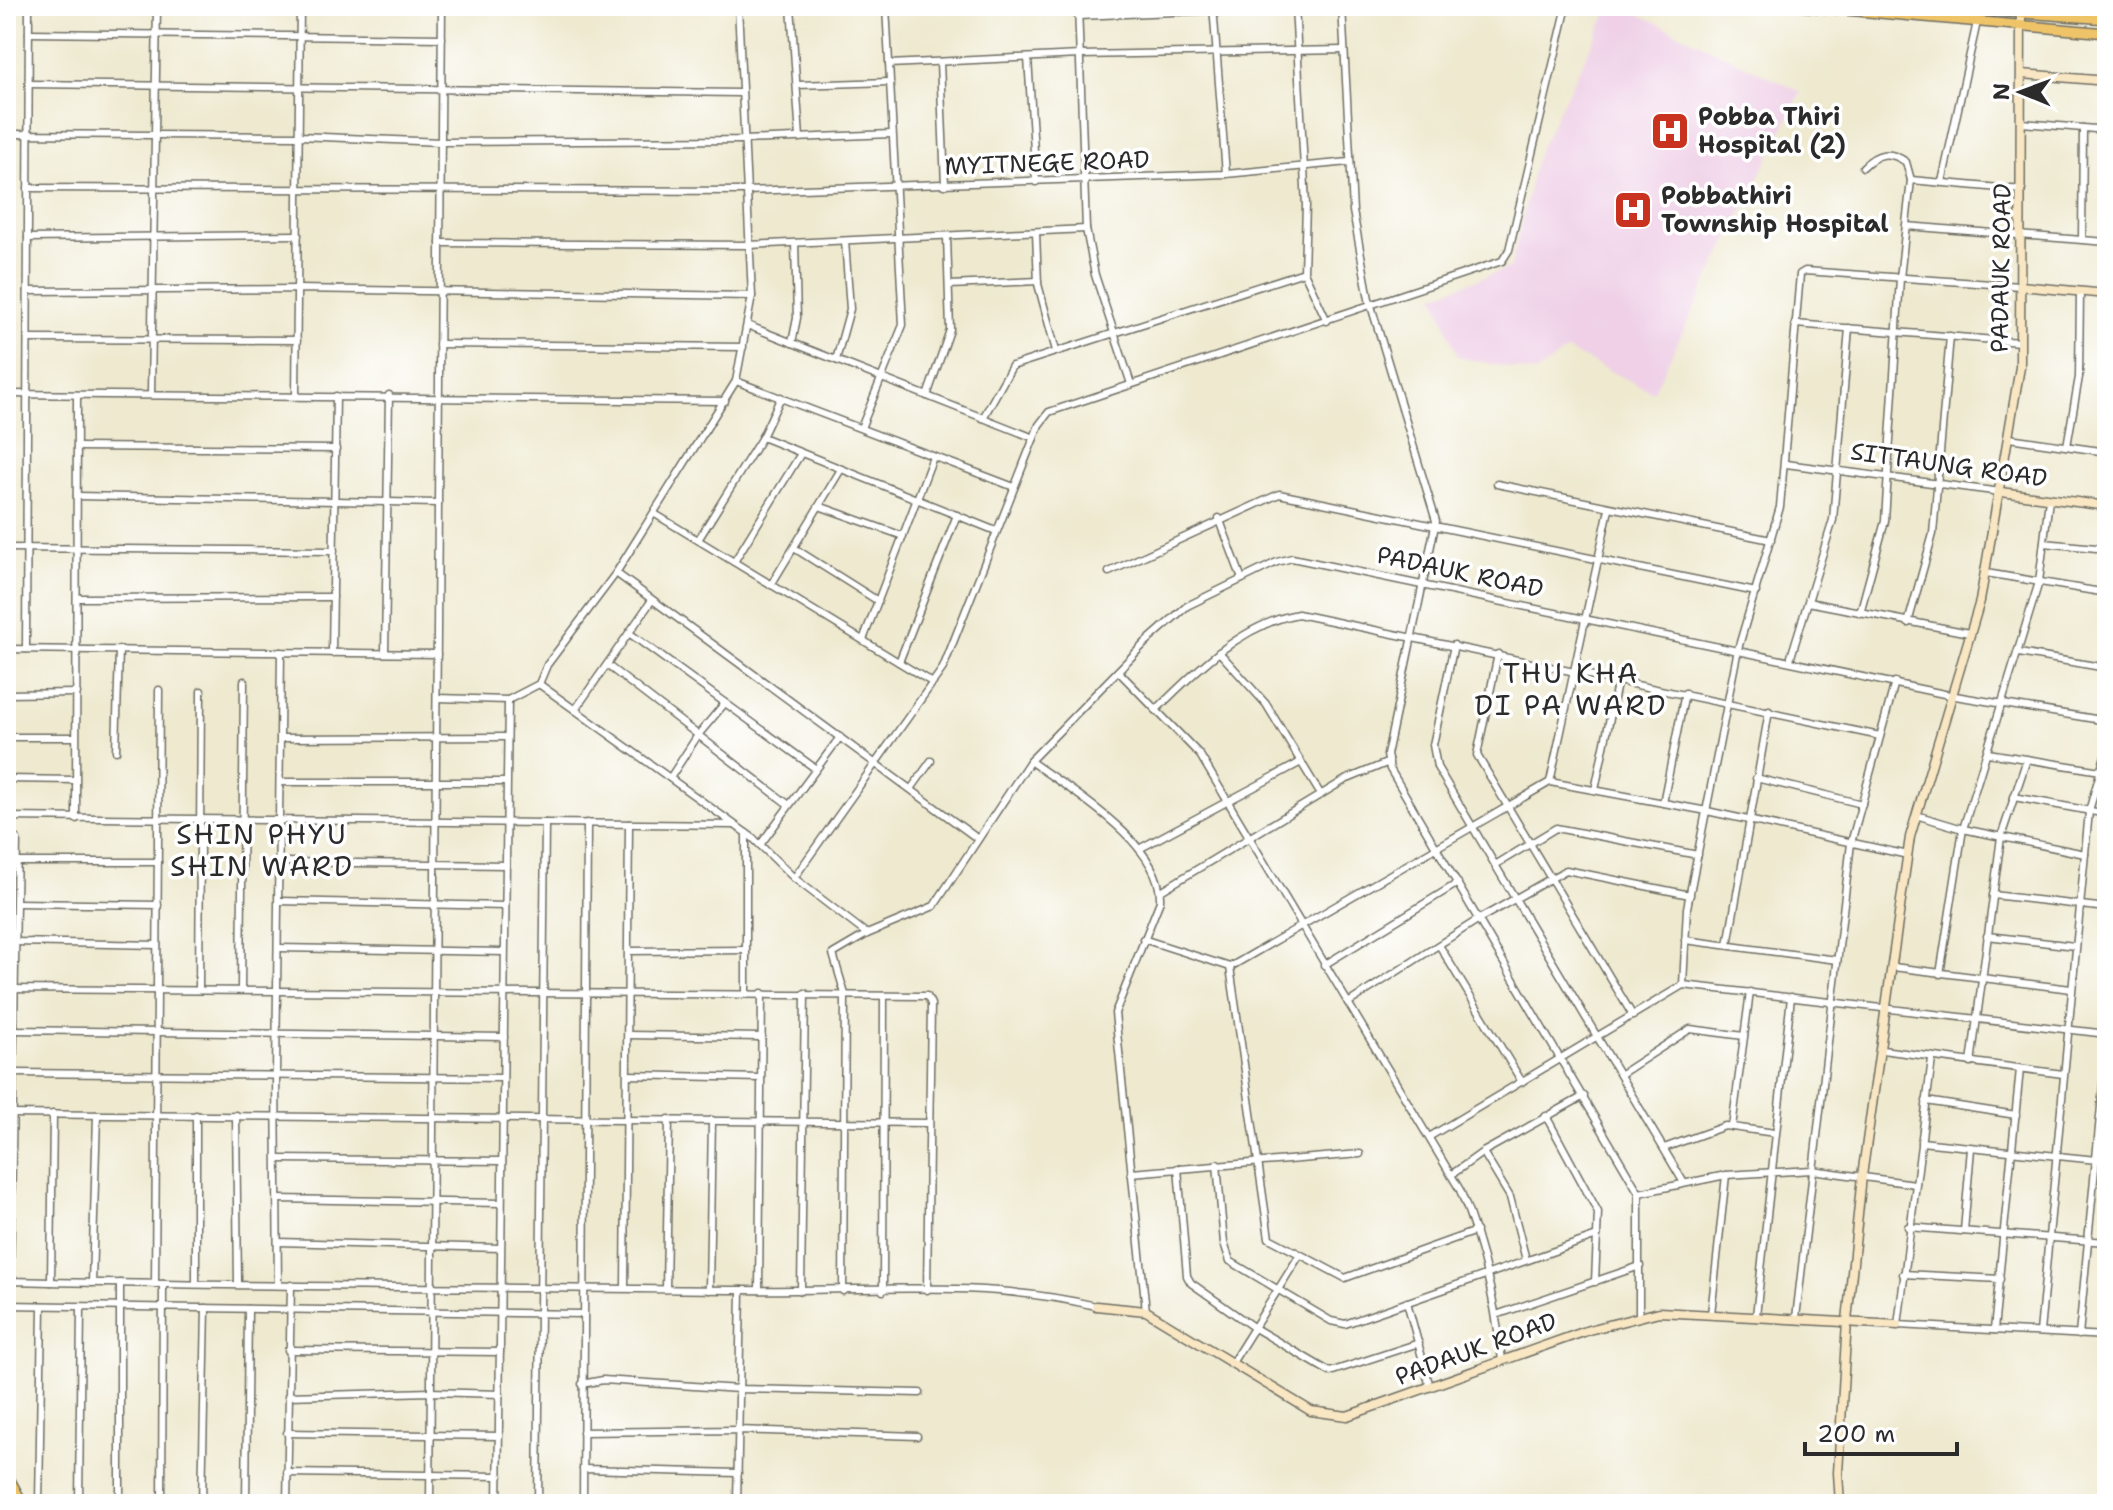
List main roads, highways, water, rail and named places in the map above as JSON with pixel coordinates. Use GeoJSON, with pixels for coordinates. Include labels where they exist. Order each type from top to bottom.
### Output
{"type":"FeatureCollection","features":[{"type":"Feature","properties":{"kind":"main road"},"geometry":{"type":"LineString","coordinates":[[1800,6],[1932,12],[1977,22],[2107,33]]}},
{"type":"Feature","properties":{"kind":"main road"},"geometry":{"type":"LineString","coordinates":[[1925,6],[1932,12]]}},
{"type":"Feature","properties":{"kind":"main road"},"geometry":{"type":"LineString","coordinates":[[1952,14],[1984,8],[2107,19]]}},
{"type":"Feature","properties":{"kind":"main road"},"geometry":{"type":"LineString","coordinates":[[6,1473],[23,1504]]}},
{"type":"Feature","properties":{"kind":"main road"},"geometry":{"type":"LineString","coordinates":[[6,1498],[9,1504]]}},
{"type":"Feature","properties":{"kind":"place","name":"Pobba Thiri Hospital (2)"},"geometry":{"type":"Point","coordinates":[1670,131]}},
{"type":"Feature","properties":{"kind":"place","name":"Pobbathiri Township Hospital"},"geometry":{"type":"Point","coordinates":[1633,210]}},
{"type":"Feature","properties":{"kind":"district","name":"THU KHA DI PA WARD"},"geometry":{"type":"Point","coordinates":[1571,689]}},
{"type":"Feature","properties":{"kind":"district","name":"SHIN PHYU SHIN WARD"},"geometry":{"type":"Point","coordinates":[262,850]}}]}
